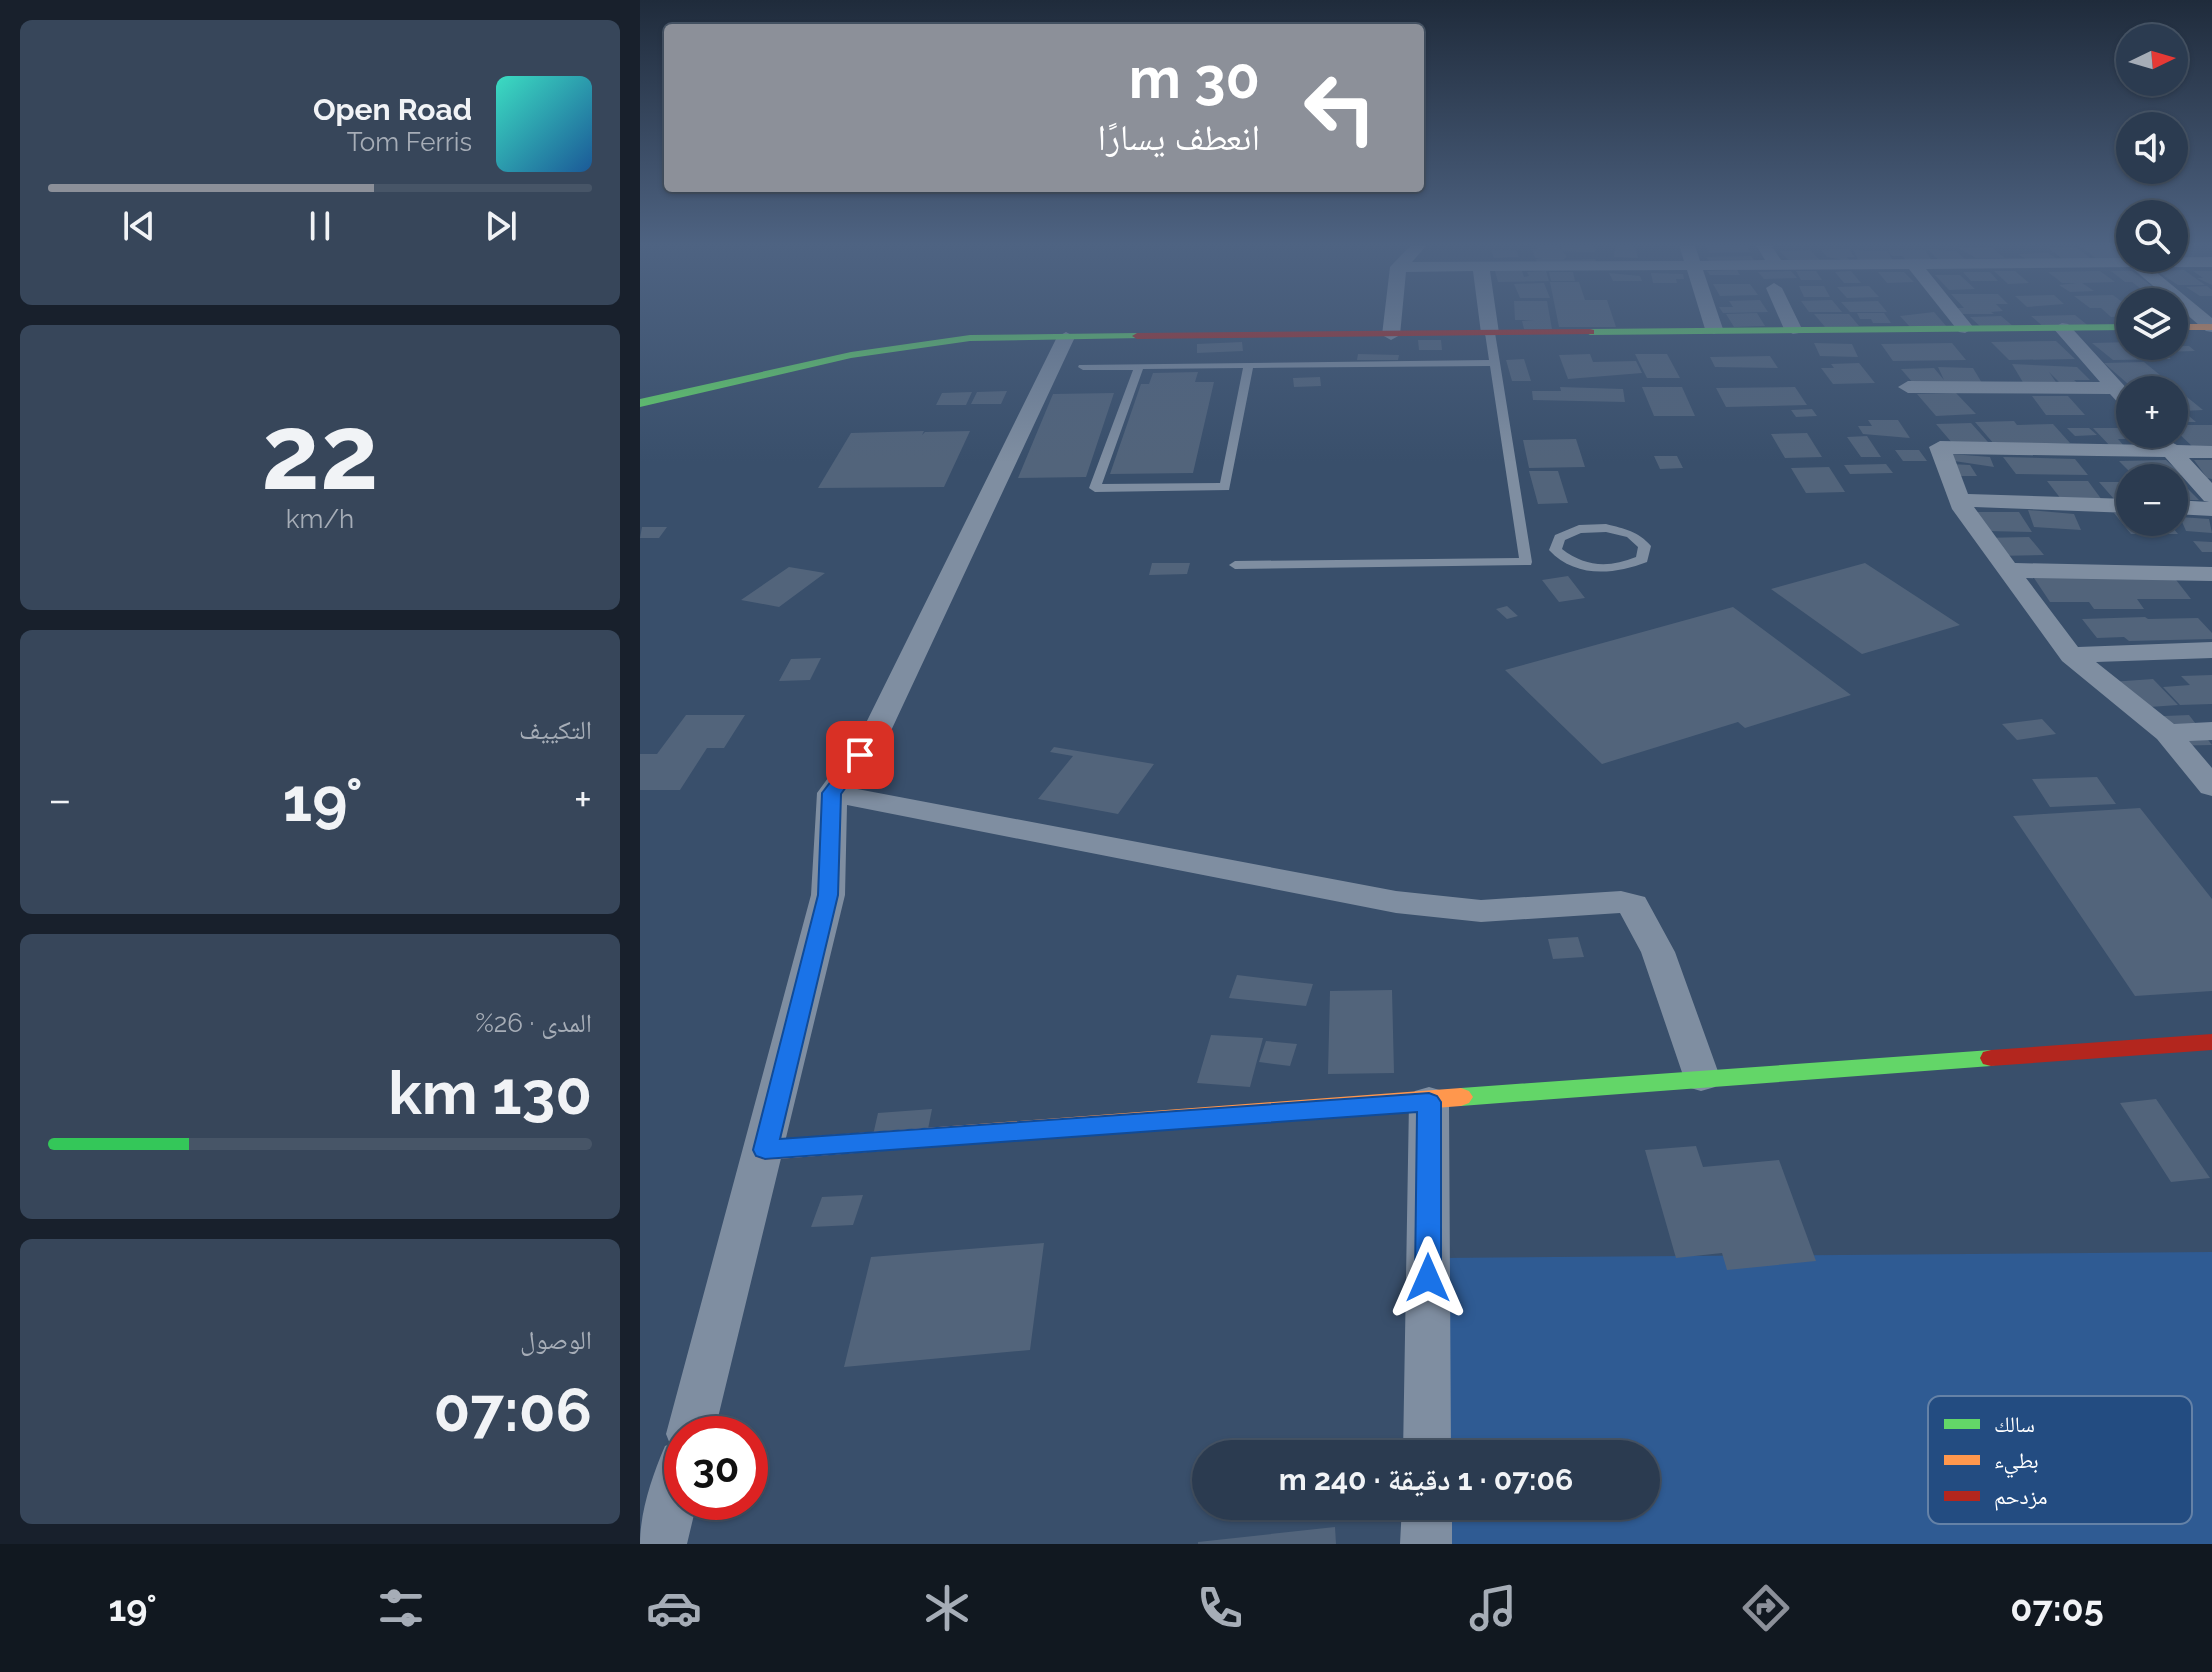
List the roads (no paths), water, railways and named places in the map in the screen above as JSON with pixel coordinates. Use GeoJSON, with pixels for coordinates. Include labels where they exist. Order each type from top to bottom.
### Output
{"type":"FeatureCollection","features":[{"type":"Feature","properties":{"kind":"street"},"geometry":{"type":"LineString","coordinates":[[1391,335],[1393,317]]}},
{"type":"Feature","properties":{"kind":"street"},"geometry":{"type":"LineString","coordinates":[[1488,317],[1490,333]]}},
{"type":"Feature","properties":{"kind":"street"},"geometry":{"type":"LineString","coordinates":[[1710,317],[1714,329]]}},
{"type":"Feature","properties":{"kind":"street"},"geometry":{"type":"LineString","coordinates":[[1787,317],[1793,329]]}},
{"type":"Feature","properties":{"kind":"street"},"geometry":{"type":"LineString","coordinates":[[1956,317],[1965,328]]}},
{"type":"Feature","properties":{"kind":"street"},"geometry":{"type":"LineString","coordinates":[[640,403],[771,371],[921,343],[970,338],[2116,327]]}},
{"type":"Feature","properties":{"kind":"street"},"geometry":{"type":"LineString","coordinates":[[2188,327],[2212,327]]}},
{"type":"Feature","properties":{"kind":"street"},"geometry":{"type":"LineString","coordinates":[[2062,328],[2115,388]]}},
{"type":"Feature","properties":{"kind":"street"},"geometry":{"type":"LineString","coordinates":[[695,1416],[828,895],[832,793],[875,735],[1066,337]]}},
{"type":"Feature","properties":{"kind":"street"},"geometry":{"type":"LineString","coordinates":[[1908,387],[2115,388]]}},
{"type":"Feature","properties":{"kind":"street"},"geometry":{"type":"LineString","coordinates":[[2116,444],[1940,447],[1960,500],[2071,655],[2167,733],[2212,787]]}},
{"type":"Feature","properties":{"kind":"street"},"geometry":{"type":"LineString","coordinates":[[2169,448],[2212,496]]}},
{"type":"Feature","properties":{"kind":"street"},"geometry":{"type":"LineString","coordinates":[[2188,448],[2212,452]]}},
{"type":"Feature","properties":{"kind":"street"},"geometry":{"type":"LineString","coordinates":[[1960,500],[2116,506]]}},
{"type":"Feature","properties":{"kind":"street"},"geometry":{"type":"LineString","coordinates":[[2188,508],[2212,509]]}},
{"type":"Feature","properties":{"kind":"street"},"geometry":{"type":"LineString","coordinates":[[2009,570],[2212,574]]}},
{"type":"Feature","properties":{"kind":"street"},"geometry":{"type":"LineString","coordinates":[[2071,655],[2212,650]]}},
{"type":"Feature","properties":{"kind":"street"},"geometry":{"type":"LineString","coordinates":[[2167,733],[2212,731]]}},
{"type":"Feature","properties":{"kind":"street"},"geometry":{"type":"LineString","coordinates":[[832,793],[1396,902],[1481,911],[1621,902],[1633,905],[1658,952],[1701,1077]]}},
{"type":"Feature","properties":{"kind":"street"},"geometry":{"type":"LineString","coordinates":[[765,1150],[1429,1102],[1701,1077],[2212,1042]]}},
{"type":"Feature","properties":{"kind":"street"},"geometry":{"type":"LineString","coordinates":[[1427,1440],[1429,1102]]}},
{"type":"Feature","properties":{"kind":"street"},"geometry":{"type":"LineString","coordinates":[[661,1544],[667,1520]]}},
{"type":"Feature","properties":{"kind":"street"},"geometry":{"type":"LineString","coordinates":[[1426,1544],[1427,1520]]}},
{"type":"Feature","properties":{"kind":"lane"},"geometry":{"type":"LineString","coordinates":[[1235,565],[1526,562],[1490,333]]}},
{"type":"Feature","properties":{"kind":"lane"},"geometry":{"type":"LineString","coordinates":[[1083,367],[1495,363]]}},
{"type":"Feature","properties":{"kind":"lane"},"geometry":{"type":"LineString","coordinates":[[1139,366],[1095,488],[1225,487],[1249,365]]}},
{"type":"Feature","properties":{"kind":"lane"},"geometry":{"type":"LineString","coordinates":[[1524,550],[1555,550],[1569,563],[1595,570],[1623,568],[1642,559],[1645,546],[1631,534],[1606,528],[1579,529],[1559,538],[1555,550]]}}]}
